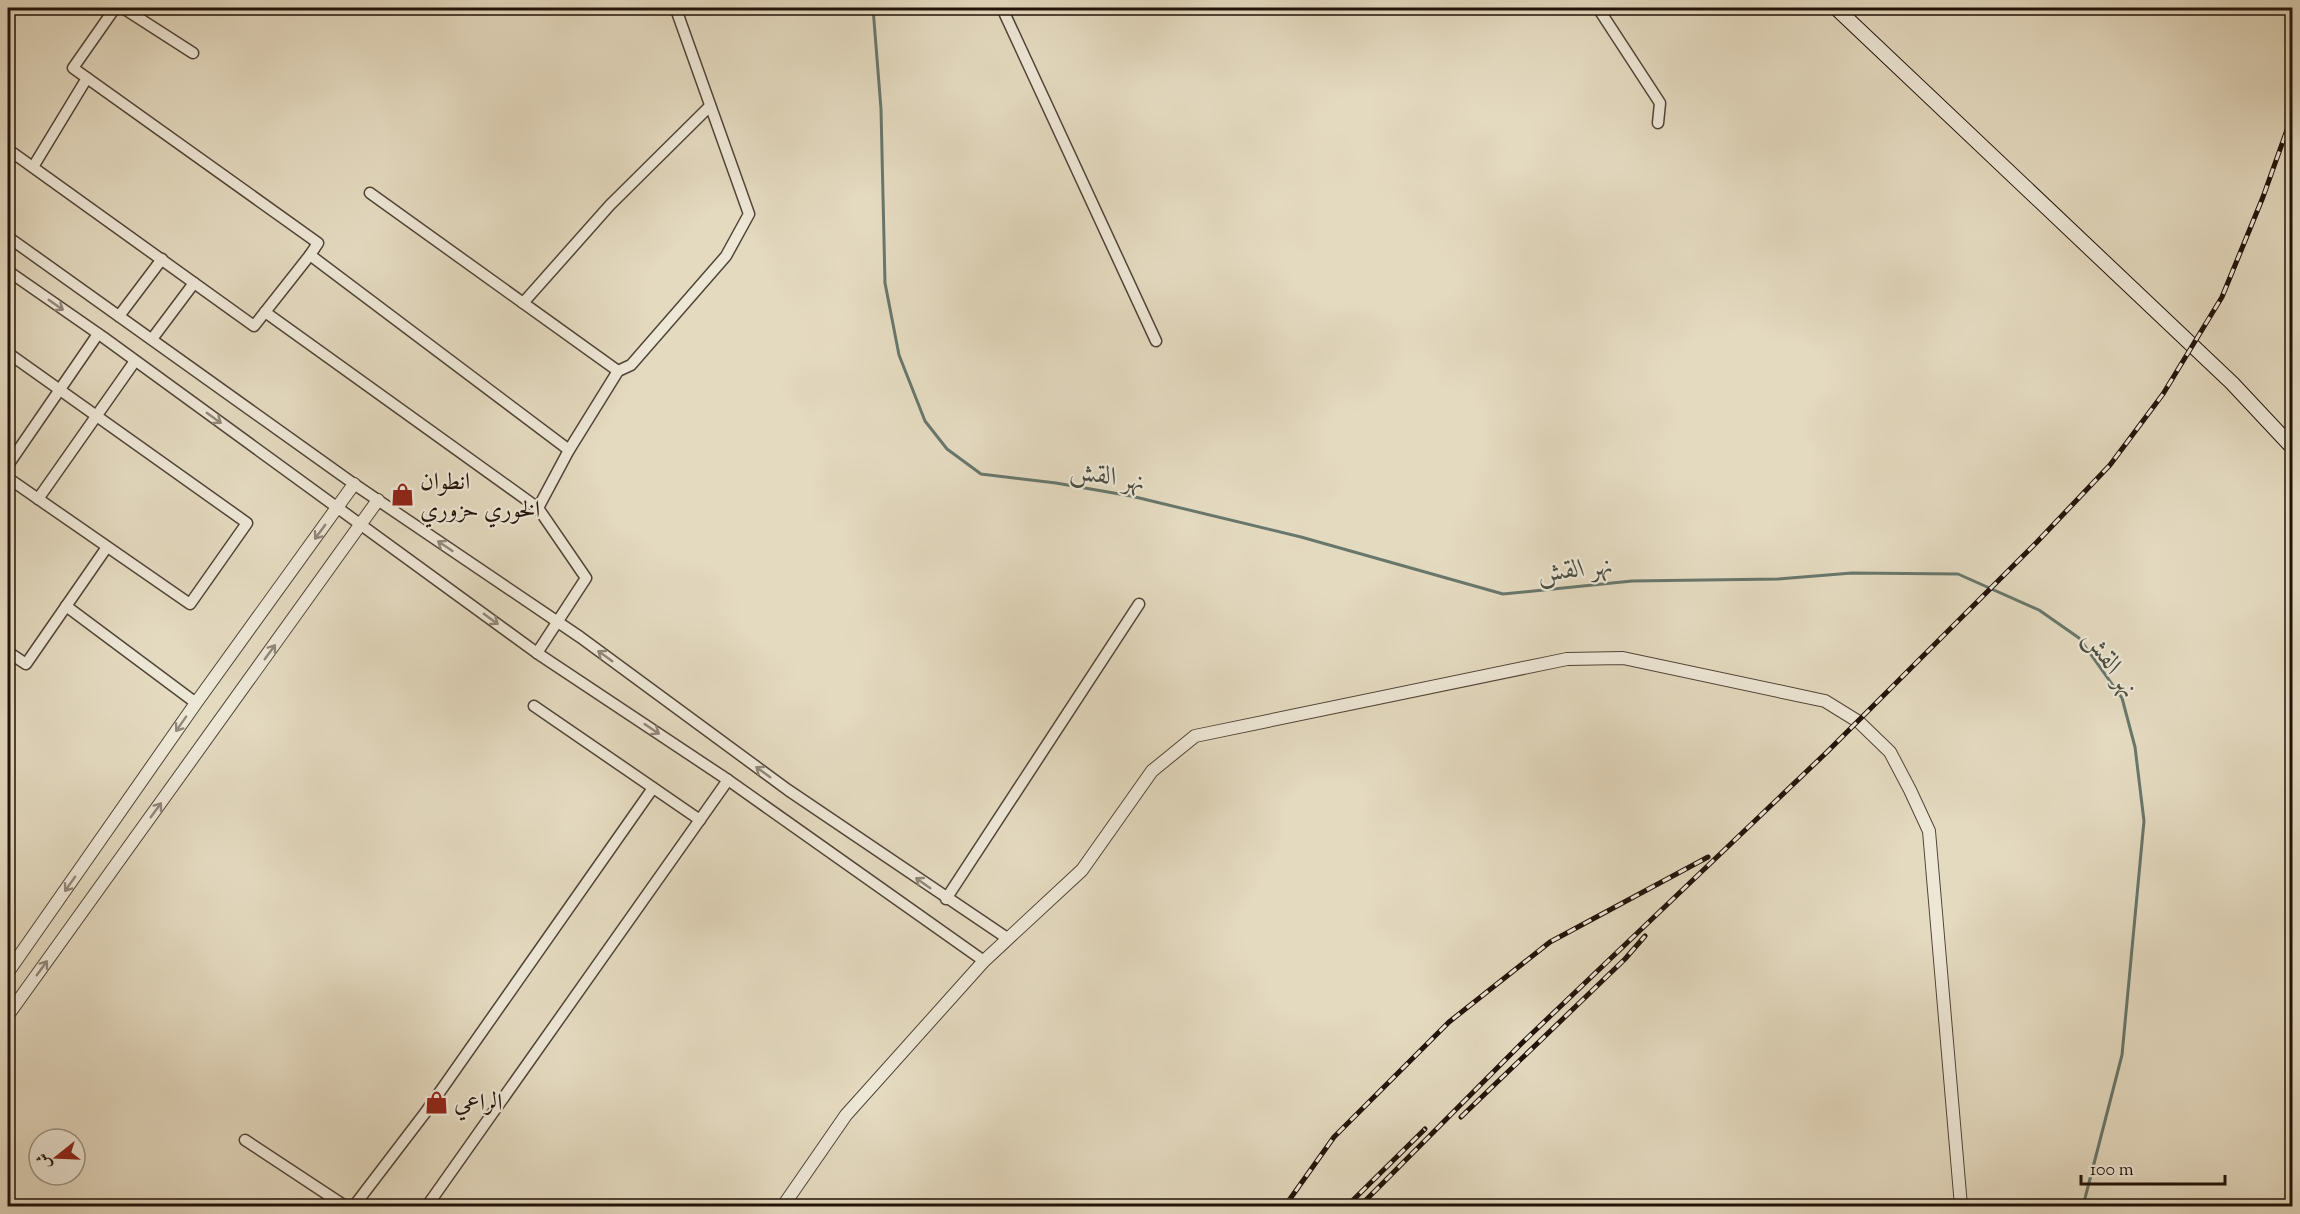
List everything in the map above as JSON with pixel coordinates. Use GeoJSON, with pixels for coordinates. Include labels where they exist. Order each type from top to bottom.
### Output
{"type":"FeatureCollection","features":[{"type":"Feature","properties":{"kind":"main road"},"geometry":{"type":"LineString","coordinates":[[1836,8],[2232,383],[2292,447]]}},
{"type":"Feature","properties":{"kind":"street"},"geometry":{"type":"LineString","coordinates":[[8,12],[11,8]]}},
{"type":"Feature","properties":{"kind":"street"},"geometry":{"type":"LineString","coordinates":[[8,160],[13,153],[254,326],[310,255],[318,243],[74,68],[115,8]]}},
{"type":"Feature","properties":{"kind":"street"},"geometry":{"type":"LineString","coordinates":[[123,8],[194,53]]}},
{"type":"Feature","properties":{"kind":"street"},"geometry":{"type":"LineString","coordinates":[[1002,8],[1156,340]]}},
{"type":"Feature","properties":{"kind":"street"},"geometry":{"type":"LineString","coordinates":[[1598,8],[1660,103],[1658,123]]}},
{"type":"Feature","properties":{"kind":"street"},"geometry":{"type":"LineString","coordinates":[[538,508],[569,450],[618,371],[631,365],[726,256],[749,213],[677,12]]}},
{"type":"Feature","properties":{"kind":"street"},"geometry":{"type":"LineString","coordinates":[[33,167],[87,78]]}},
{"type":"Feature","properties":{"kind":"street"},"geometry":{"type":"LineString","coordinates":[[523,303],[610,205],[710,106]]}},
{"type":"Feature","properties":{"kind":"street"},"geometry":{"type":"LineString","coordinates":[[370,194],[618,371]]}},
{"type":"Feature","properties":{"kind":"street"},"geometry":{"type":"LineString","coordinates":[[8,237],[354,484],[557,622],[788,790],[1006,939]]}},
{"type":"Feature","properties":{"kind":"street"},"geometry":{"type":"LineString","coordinates":[[310,255],[569,450]]}},
{"type":"Feature","properties":{"kind":"street"},"geometry":{"type":"LineString","coordinates":[[119,316],[162,259]]}},
{"type":"Feature","properties":{"kind":"street"},"geometry":{"type":"LineString","coordinates":[[8,271],[362,524],[537,653],[728,780],[984,961]]}},
{"type":"Feature","properties":{"kind":"street"},"geometry":{"type":"LineString","coordinates":[[152,339],[194,283]]}},
{"type":"Feature","properties":{"kind":"street"},"geometry":{"type":"LineString","coordinates":[[265,312],[538,508],[586,578],[537,653]]}},
{"type":"Feature","properties":{"kind":"street"},"geometry":{"type":"LineString","coordinates":[[8,465],[98,334]]}},
{"type":"Feature","properties":{"kind":"street"},"geometry":{"type":"LineString","coordinates":[[8,353],[248,524],[190,604],[8,478]]}},
{"type":"Feature","properties":{"kind":"street"},"geometry":{"type":"LineString","coordinates":[[38,500],[135,361]]}},
{"type":"Feature","properties":{"kind":"street"},"geometry":{"type":"LineString","coordinates":[[8,972],[196,703],[354,484]]}},
{"type":"Feature","properties":{"kind":"street"},"geometry":{"type":"LineString","coordinates":[[8,1015],[378,500]]}},
{"type":"Feature","properties":{"kind":"street"},"geometry":{"type":"LineString","coordinates":[[8,652],[26,664],[107,547]]}},
{"type":"Feature","properties":{"kind":"street"},"geometry":{"type":"LineString","coordinates":[[946,899],[1139,604]]}},
{"type":"Feature","properties":{"kind":"street"},"geometry":{"type":"LineString","coordinates":[[66,606],[196,703]]}},
{"type":"Feature","properties":{"kind":"street"},"geometry":{"type":"LineString","coordinates":[[783,1206],[846,1115],[984,961],[1082,870],[1152,771],[1195,736],[1567,658],[1623,658],[1825,700],[1859,722],[1890,752],[1929,831],[1960,1206]]}},
{"type":"Feature","properties":{"kind":"street"},"geometry":{"type":"LineString","coordinates":[[534,706],[700,820]]}},
{"type":"Feature","properties":{"kind":"street"},"geometry":{"type":"LineString","coordinates":[[427,1206],[728,780]]}},
{"type":"Feature","properties":{"kind":"street"},"geometry":{"type":"LineString","coordinates":[[354,1206],[432,1103],[653,788]]}},
{"type":"Feature","properties":{"kind":"street"},"geometry":{"type":"LineString","coordinates":[[245,1140],[345,1206]]}},
{"type":"Feature","properties":{"kind":"waterway","name":"نهر القش"},"geometry":{"type":"LineString","coordinates":[[873,8],[881,109],[885,283],[899,355],[925,421],[947,449],[981,474],[1056,483],[1131,496],[1301,537],[1503,594],[1632,581],[1778,579],[1852,573],[1958,574],[2039,610],[2079,638],[2122,698],[2135,747],[2144,821],[2122,1055],[2083,1206]]}},
{"type":"Feature","properties":{"kind":"railway"},"geometry":{"type":"LineString","coordinates":[[1360,1206],[1522,1043],[1827,752],[2037,542],[2110,465],[2163,394],[2222,297],[2263,197],[2292,116]]}},
{"type":"Feature","properties":{"kind":"railway"},"geometry":{"type":"LineString","coordinates":[[1285,1206],[1334,1137],[1449,1022],[1550,942],[1708,857]]}},
{"type":"Feature","properties":{"kind":"railway"},"geometry":{"type":"LineString","coordinates":[[1461,1117],[1625,959],[1645,936]]}},
{"type":"Feature","properties":{"kind":"railway"},"geometry":{"type":"LineString","coordinates":[[1347,1206],[1425,1129]]}},
{"type":"Feature","properties":{"kind":"place","name":"انطوان الخوري حزوري"},"geometry":{"type":"Point","coordinates":[402,495]}},
{"type":"Feature","properties":{"kind":"place","name":"الراعي"},"geometry":{"type":"Point","coordinates":[436,1102]}}]}
